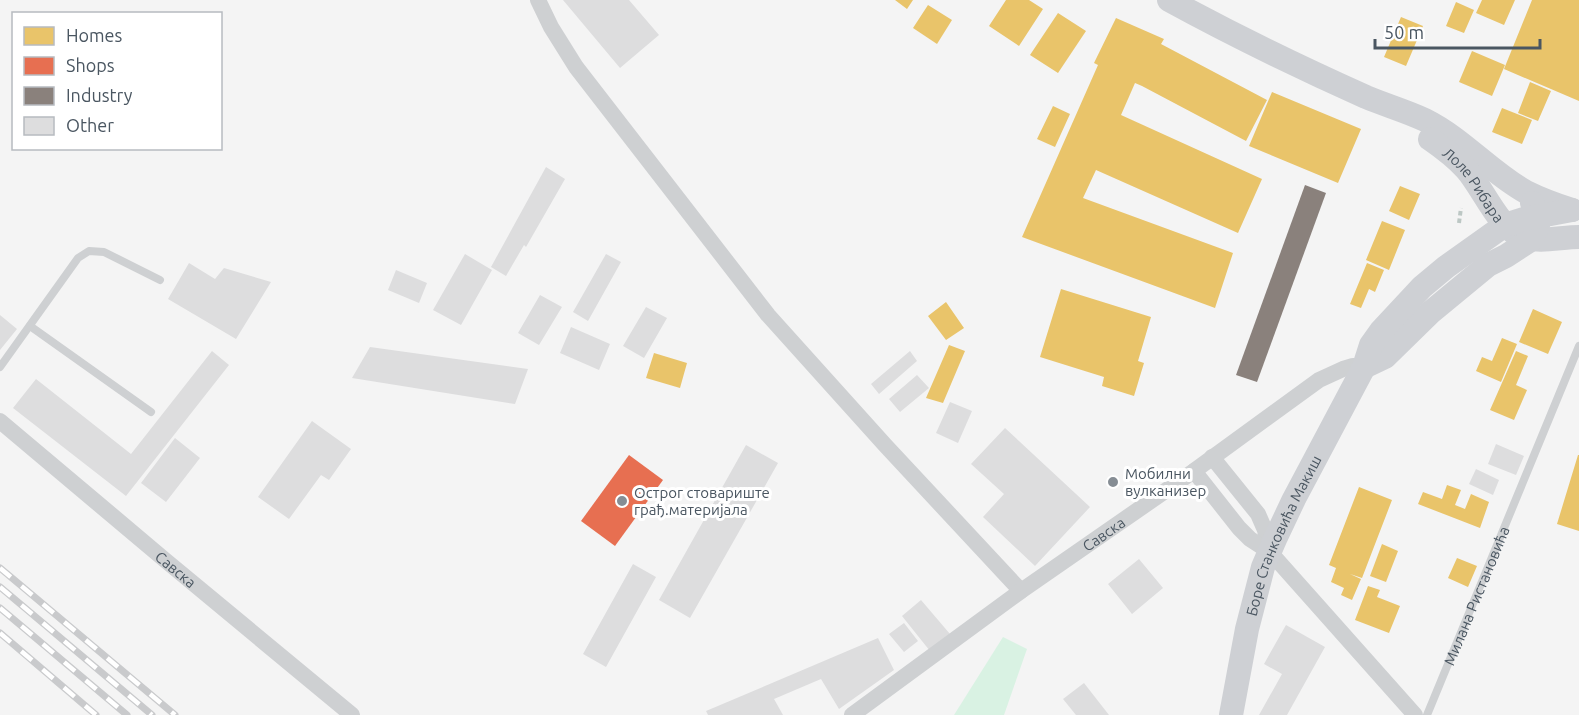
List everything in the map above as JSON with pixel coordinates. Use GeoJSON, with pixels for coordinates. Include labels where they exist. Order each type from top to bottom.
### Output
{"type":"FeatureCollection","features":[{"type":"Feature","properties":{"kind":"main road","name":"Лоле Рибара"},"geometry":{"type":"LineString","coordinates":[[1169,0],[1284,60],[1377,102],[1425,120],[1452,136],[1526,192],[1576,210]]}},
{"type":"Feature","properties":{"kind":"main road","name":"Лоле Рибара"},"geometry":{"type":"LineString","coordinates":[[1377,102],[1440,146],[1466,169],[1505,225],[1521,237],[1535,228],[1579,237]]}},
{"type":"Feature","properties":{"kind":"main road"},"geometry":{"type":"LineString","coordinates":[[1526,192],[1535,228]]}},
{"type":"Feature","properties":{"kind":"main road","name":"Савска"},"geometry":{"type":"LineString","coordinates":[[1364,367],[1385,357],[1431,312],[1488,265],[1506,256],[1535,228],[1576,210]]}},
{"type":"Feature","properties":{"kind":"main road"},"geometry":{"type":"LineString","coordinates":[[1364,367],[1371,345],[1381,331],[1422,287],[1475,245],[1505,225]]}},
{"type":"Feature","properties":{"kind":"main road","name":"Боре Станковића Макиш"},"geometry":{"type":"LineString","coordinates":[[1231,715],[1247,629],[1263,567],[1294,499],[1364,367]]}},
{"type":"Feature","properties":{"kind":"street"},"geometry":{"type":"LineString","coordinates":[[538,0],[550,27],[576,67],[768,315],[1021,591]]}},
{"type":"Feature","properties":{"kind":"street","name":"Савска"},"geometry":{"type":"LineString","coordinates":[[852,715],[1021,591],[1194,471],[1319,380],[1353,366],[1364,367]]}},
{"type":"Feature","properties":{"kind":"street","name":"Савска"},"geometry":{"type":"LineString","coordinates":[[0,421],[352,715]]}},
{"type":"Feature","properties":{"kind":"street"},"geometry":{"type":"LineString","coordinates":[[1212,457],[1258,514],[1265,530],[1270,552]]}},
{"type":"Feature","properties":{"kind":"street"},"geometry":{"type":"LineString","coordinates":[[1194,471],[1239,528],[1250,539],[1270,552],[1415,715]]}},
{"type":"Feature","properties":{"kind":"lane"},"geometry":{"type":"LineString","coordinates":[[0,367],[78,258],[89,251],[104,252],[160,280]]}},
{"type":"Feature","properties":{"kind":"lane"},"geometry":{"type":"LineString","coordinates":[[30,326],[151,412]]}},
{"type":"Feature","properties":{"kind":"lane","name":"Милана Ристановића"},"geometry":{"type":"LineString","coordinates":[[1426,715],[1579,346]]}},
{"type":"Feature","properties":{"kind":"path"},"geometry":{"type":"LineString","coordinates":[[1459,223],[1461,208]]}},
{"type":"Feature","properties":{"kind":"green space"},"geometry":{"type":"Polygon","coordinates":[[[1003,637],[1027,649],[1004,715],[954,715],[1003,637]]]}},
{"type":"Feature","properties":{"kind":"building: Homes"},"geometry":{"type":"Polygon","coordinates":[[[895,0],[913,0],[907,9],[895,0]]]}},
{"type":"Feature","properties":{"kind":"building: Homes"},"geometry":{"type":"Polygon","coordinates":[[[1006,0],[1029,0],[1043,9],[1019,46],[989,26],[1006,0]]]}},
{"type":"Feature","properties":{"kind":"building: Homes"},"geometry":{"type":"Polygon","coordinates":[[[1482,0],[1515,0],[1504,25],[1476,13],[1482,0]]]}},
{"type":"Feature","properties":{"kind":"building: Homes"},"geometry":{"type":"Polygon","coordinates":[[[1532,0],[1579,0],[1579,101],[1504,69],[1532,0]]]}},
{"type":"Feature","properties":{"kind":"building: Homes"},"geometry":{"type":"Polygon","coordinates":[[[1456,2],[1474,10],[1464,33],[1446,26],[1456,2]]]}},
{"type":"Feature","properties":{"kind":"building: Homes"},"geometry":{"type":"Polygon","coordinates":[[[928,5],[952,20],[937,44],[913,28],[928,5]]]}},
{"type":"Feature","properties":{"kind":"building: Homes"},"geometry":{"type":"Polygon","coordinates":[[[1058,13],[1086,31],[1058,73],[1030,55],[1058,13]]]}},
{"type":"Feature","properties":{"kind":"building: Homes"},"geometry":{"type":"Polygon","coordinates":[[[1401,17],[1423,26],[1406,66],[1384,57],[1401,17]]]}},
{"type":"Feature","properties":{"kind":"building: Homes"},"geometry":{"type":"Polygon","coordinates":[[[1116,18],[1164,39],[1161,44],[1267,100],[1246,141],[1135,83],[1121,115],[1262,179],[1238,233],[1096,170],[1083,198],[1233,253],[1215,308],[1022,237],[1098,65],[1094,63],[1116,18]]]}},
{"type":"Feature","properties":{"kind":"building: Homes"},"geometry":{"type":"Polygon","coordinates":[[[1472,51],[1505,65],[1492,96],[1459,82],[1472,51]]]}},
{"type":"Feature","properties":{"kind":"building: Homes"},"geometry":{"type":"Polygon","coordinates":[[[1530,82],[1551,91],[1538,121],[1518,113],[1530,82]]]}},
{"type":"Feature","properties":{"kind":"building: Homes"},"geometry":{"type":"Polygon","coordinates":[[[1272,92],[1361,129],[1338,183],[1249,146],[1272,92]]]}},
{"type":"Feature","properties":{"kind":"building: Homes"},"geometry":{"type":"Polygon","coordinates":[[[1053,106],[1070,114],[1055,147],[1037,139],[1053,106]]]}},
{"type":"Feature","properties":{"kind":"building: Homes"},"geometry":{"type":"Polygon","coordinates":[[[1502,108],[1532,120],[1522,144],[1492,132],[1502,108]]]}},
{"type":"Feature","properties":{"kind":"building: Homes"},"geometry":{"type":"Polygon","coordinates":[[[1400,186],[1420,194],[1409,220],[1389,211],[1400,186]]]}},
{"type":"Feature","properties":{"kind":"building: Homes"},"geometry":{"type":"Polygon","coordinates":[[[1382,221],[1405,230],[1389,270],[1366,260],[1382,221]]]}},
{"type":"Feature","properties":{"kind":"building: Homes"},"geometry":{"type":"Polygon","coordinates":[[[1367,263],[1384,270],[1375,292],[1369,289],[1361,308],[1350,304],[1367,263]]]}},
{"type":"Feature","properties":{"kind":"building: Homes"},"geometry":{"type":"Polygon","coordinates":[[[1061,289],[1151,317],[1138,361],[1144,363],[1134,396],[1102,386],[1104,377],[1040,357],[1061,289]]]}},
{"type":"Feature","properties":{"kind":"building: Homes"},"geometry":{"type":"Polygon","coordinates":[[[946,302],[964,328],[946,340],[928,316],[946,302]]]}},
{"type":"Feature","properties":{"kind":"building: Homes"},"geometry":{"type":"Polygon","coordinates":[[[1533,309],[1562,322],[1548,354],[1519,342],[1533,309]]]}},
{"type":"Feature","properties":{"kind":"building: Homes"},"geometry":{"type":"Polygon","coordinates":[[[1502,338],[1517,344],[1501,382],[1476,371],[1482,357],[1492,361],[1502,338]]]}},
{"type":"Feature","properties":{"kind":"building: Homes"},"geometry":{"type":"Polygon","coordinates":[[[949,345],[965,351],[943,403],[926,398],[949,345]]]}},
{"type":"Feature","properties":{"kind":"building: Homes"},"geometry":{"type":"Polygon","coordinates":[[[1516,351],[1528,356],[1516,385],[1527,390],[1514,420],[1490,410],[1516,351]]]}},
{"type":"Feature","properties":{"kind":"building: Homes"},"geometry":{"type":"Polygon","coordinates":[[[654,353],[687,363],[680,388],[646,378],[654,353]]]}},
{"type":"Feature","properties":{"kind":"building: Homes"},"geometry":{"type":"Polygon","coordinates":[[[1579,455],[1579,531],[1557,524],[1579,455]]]}},
{"type":"Feature","properties":{"kind":"building: Homes"},"geometry":{"type":"Polygon","coordinates":[[[1447,485],[1461,490],[1455,505],[1465,509],[1471,494],[1489,502],[1480,528],[1418,504],[1423,492],[1442,499],[1447,485]]]}},
{"type":"Feature","properties":{"kind":"building: Homes"},"geometry":{"type":"Polygon","coordinates":[[[1359,487],[1392,500],[1362,578],[1350,574],[1361,579],[1352,600],[1341,595],[1344,588],[1331,582],[1336,568],[1329,565],[1359,487]]]}},
{"type":"Feature","properties":{"kind":"building: Homes"},"geometry":{"type":"Polygon","coordinates":[[[1382,544],[1398,551],[1386,582],[1370,576],[1382,544]]]}},
{"type":"Feature","properties":{"kind":"building: Homes"},"geometry":{"type":"Polygon","coordinates":[[[1457,558],[1477,566],[1468,587],[1448,578],[1457,558]]]}},
{"type":"Feature","properties":{"kind":"building: Homes"},"geometry":{"type":"Polygon","coordinates":[[[1368,586],[1380,590],[1377,597],[1400,606],[1389,633],[1355,620],[1368,586]]]}},
{"type":"Feature","properties":{"kind":"building: Shops","name":"Острог стовариште грађ.материјала"},"geometry":{"type":"Polygon","coordinates":[[[629,455],[663,480],[615,546],[581,521],[629,455]]]}},
{"type":"Feature","properties":{"kind":"building: Industry"},"geometry":{"type":"Polygon","coordinates":[[[1305,185],[1326,193],[1257,382],[1236,375],[1305,185]]]}},
{"type":"Feature","properties":{"kind":"building: Other"},"geometry":{"type":"Polygon","coordinates":[[[563,0],[629,0],[659,35],[620,68],[563,0]]]}},
{"type":"Feature","properties":{"kind":"building: Other"},"geometry":{"type":"Polygon","coordinates":[[[546,167],[565,179],[526,247],[524,245],[506,276],[491,267],[546,167]]]}},
{"type":"Feature","properties":{"kind":"building: Other"},"geometry":{"type":"Polygon","coordinates":[[[465,254],[492,270],[461,325],[433,310],[465,254]]]}},
{"type":"Feature","properties":{"kind":"building: Other"},"geometry":{"type":"Polygon","coordinates":[[[606,254],[621,262],[588,321],[573,312],[606,254]]]}},
{"type":"Feature","properties":{"kind":"building: Other"},"geometry":{"type":"Polygon","coordinates":[[[189,263],[215,279],[224,268],[271,282],[236,339],[168,299],[189,263]]]}},
{"type":"Feature","properties":{"kind":"building: Other"},"geometry":{"type":"Polygon","coordinates":[[[396,270],[427,283],[419,303],[388,290],[396,270]]]}},
{"type":"Feature","properties":{"kind":"building: Other"},"geometry":{"type":"Polygon","coordinates":[[[540,295],[562,307],[539,345],[518,333],[540,295]]]}},
{"type":"Feature","properties":{"kind":"building: Other"},"geometry":{"type":"Polygon","coordinates":[[[646,307],[667,318],[644,358],[623,346],[646,307]]]}},
{"type":"Feature","properties":{"kind":"building: Other"},"geometry":{"type":"Polygon","coordinates":[[[0,315],[17,329],[0,350],[0,315]]]}},
{"type":"Feature","properties":{"kind":"building: Other"},"geometry":{"type":"Polygon","coordinates":[[[571,327],[610,344],[599,370],[560,353],[571,327]]]}},
{"type":"Feature","properties":{"kind":"building: Other"},"geometry":{"type":"Polygon","coordinates":[[[370,347],[528,369],[515,404],[352,378],[370,347]]]}},
{"type":"Feature","properties":{"kind":"building: Other"},"geometry":{"type":"Polygon","coordinates":[[[212,351],[229,365],[126,496],[13,408],[36,379],[131,454],[212,351]]]}},
{"type":"Feature","properties":{"kind":"building: Other"},"geometry":{"type":"Polygon","coordinates":[[[910,351],[917,361],[879,394],[871,384],[910,351]]]}},
{"type":"Feature","properties":{"kind":"building: Other"},"geometry":{"type":"Polygon","coordinates":[[[917,375],[929,388],[900,412],[889,399],[917,375]]]}},
{"type":"Feature","properties":{"kind":"building: Other"},"geometry":{"type":"Polygon","coordinates":[[[950,402],[972,411],[958,443],[936,433],[950,402]]]}},
{"type":"Feature","properties":{"kind":"building: Other"},"geometry":{"type":"Polygon","coordinates":[[[312,421],[351,449],[329,480],[321,475],[289,519],[258,497],[312,421]]]}},
{"type":"Feature","properties":{"kind":"building: Other"},"geometry":{"type":"Polygon","coordinates":[[[1005,428],[1090,507],[1035,566],[983,517],[1004,494],[971,464],[1005,428]]]}},
{"type":"Feature","properties":{"kind":"building: Other"},"geometry":{"type":"Polygon","coordinates":[[[175,438],[200,458],[166,502],[141,483],[175,438]]]}},
{"type":"Feature","properties":{"kind":"building: Other"},"geometry":{"type":"Polygon","coordinates":[[[1496,444],[1524,456],[1516,475],[1488,464],[1496,444]]]}},
{"type":"Feature","properties":{"kind":"building: Other"},"geometry":{"type":"Polygon","coordinates":[[[746,445],[778,463],[690,618],[659,600],[746,445]]]}},
{"type":"Feature","properties":{"kind":"building: Other"},"geometry":{"type":"Polygon","coordinates":[[[1476,469],[1499,480],[1493,495],[1469,484],[1476,469]]]}},
{"type":"Feature","properties":{"kind":"building: Other"},"geometry":{"type":"Polygon","coordinates":[[[1139,559],[1163,588],[1132,614],[1108,584],[1139,559]]]}},
{"type":"Feature","properties":{"kind":"building: Other"},"geometry":{"type":"Polygon","coordinates":[[[633,564],[656,577],[606,667],[583,654],[633,564]]]}},
{"type":"Feature","properties":{"kind":"building: Other"},"geometry":{"type":"Polygon","coordinates":[[[921,600],[950,634],[930,651],[902,616],[921,600]]]}},
{"type":"Feature","properties":{"kind":"building: Other"},"geometry":{"type":"Polygon","coordinates":[[[904,623],[918,641],[904,652],[889,634],[904,623]]]}},
{"type":"Feature","properties":{"kind":"building: Other"},"geometry":{"type":"Polygon","coordinates":[[[1286,625],[1325,647],[1287,715],[1259,715],[1282,674],[1264,664],[1286,625]]]}},
{"type":"Feature","properties":{"kind":"building: Other"},"geometry":{"type":"Polygon","coordinates":[[[878,638],[894,670],[839,709],[821,679],[774,699],[783,715],[708,715],[706,711],[878,638]]]}},
{"type":"Feature","properties":{"kind":"building: Other"},"geometry":{"type":"Polygon","coordinates":[[[1084,683],[1109,715],[1076,715],[1063,699],[1084,683]]]}},
{"type":"Feature","properties":{"kind":"railway"},"geometry":{"type":"LineString","coordinates":[[0,568],[175,715]]}},
{"type":"Feature","properties":{"kind":"railway"},"geometry":{"type":"LineString","coordinates":[[0,587],[152,715]]}},
{"type":"Feature","properties":{"kind":"railway"},"geometry":{"type":"LineString","coordinates":[[0,608],[127,715]]}},
{"type":"Feature","properties":{"kind":"railway"},"geometry":{"type":"LineString","coordinates":[[0,633],[96,715]]}},
{"type":"Feature","properties":{"kind":"place","name":"Мобилни вулканизер"},"geometry":{"type":"Point","coordinates":[1113,482]}},
{"type":"Feature","properties":{"kind":"place","name":"Острог стовариште грађ.материјала"},"geometry":{"type":"Point","coordinates":[622,501]}}]}
